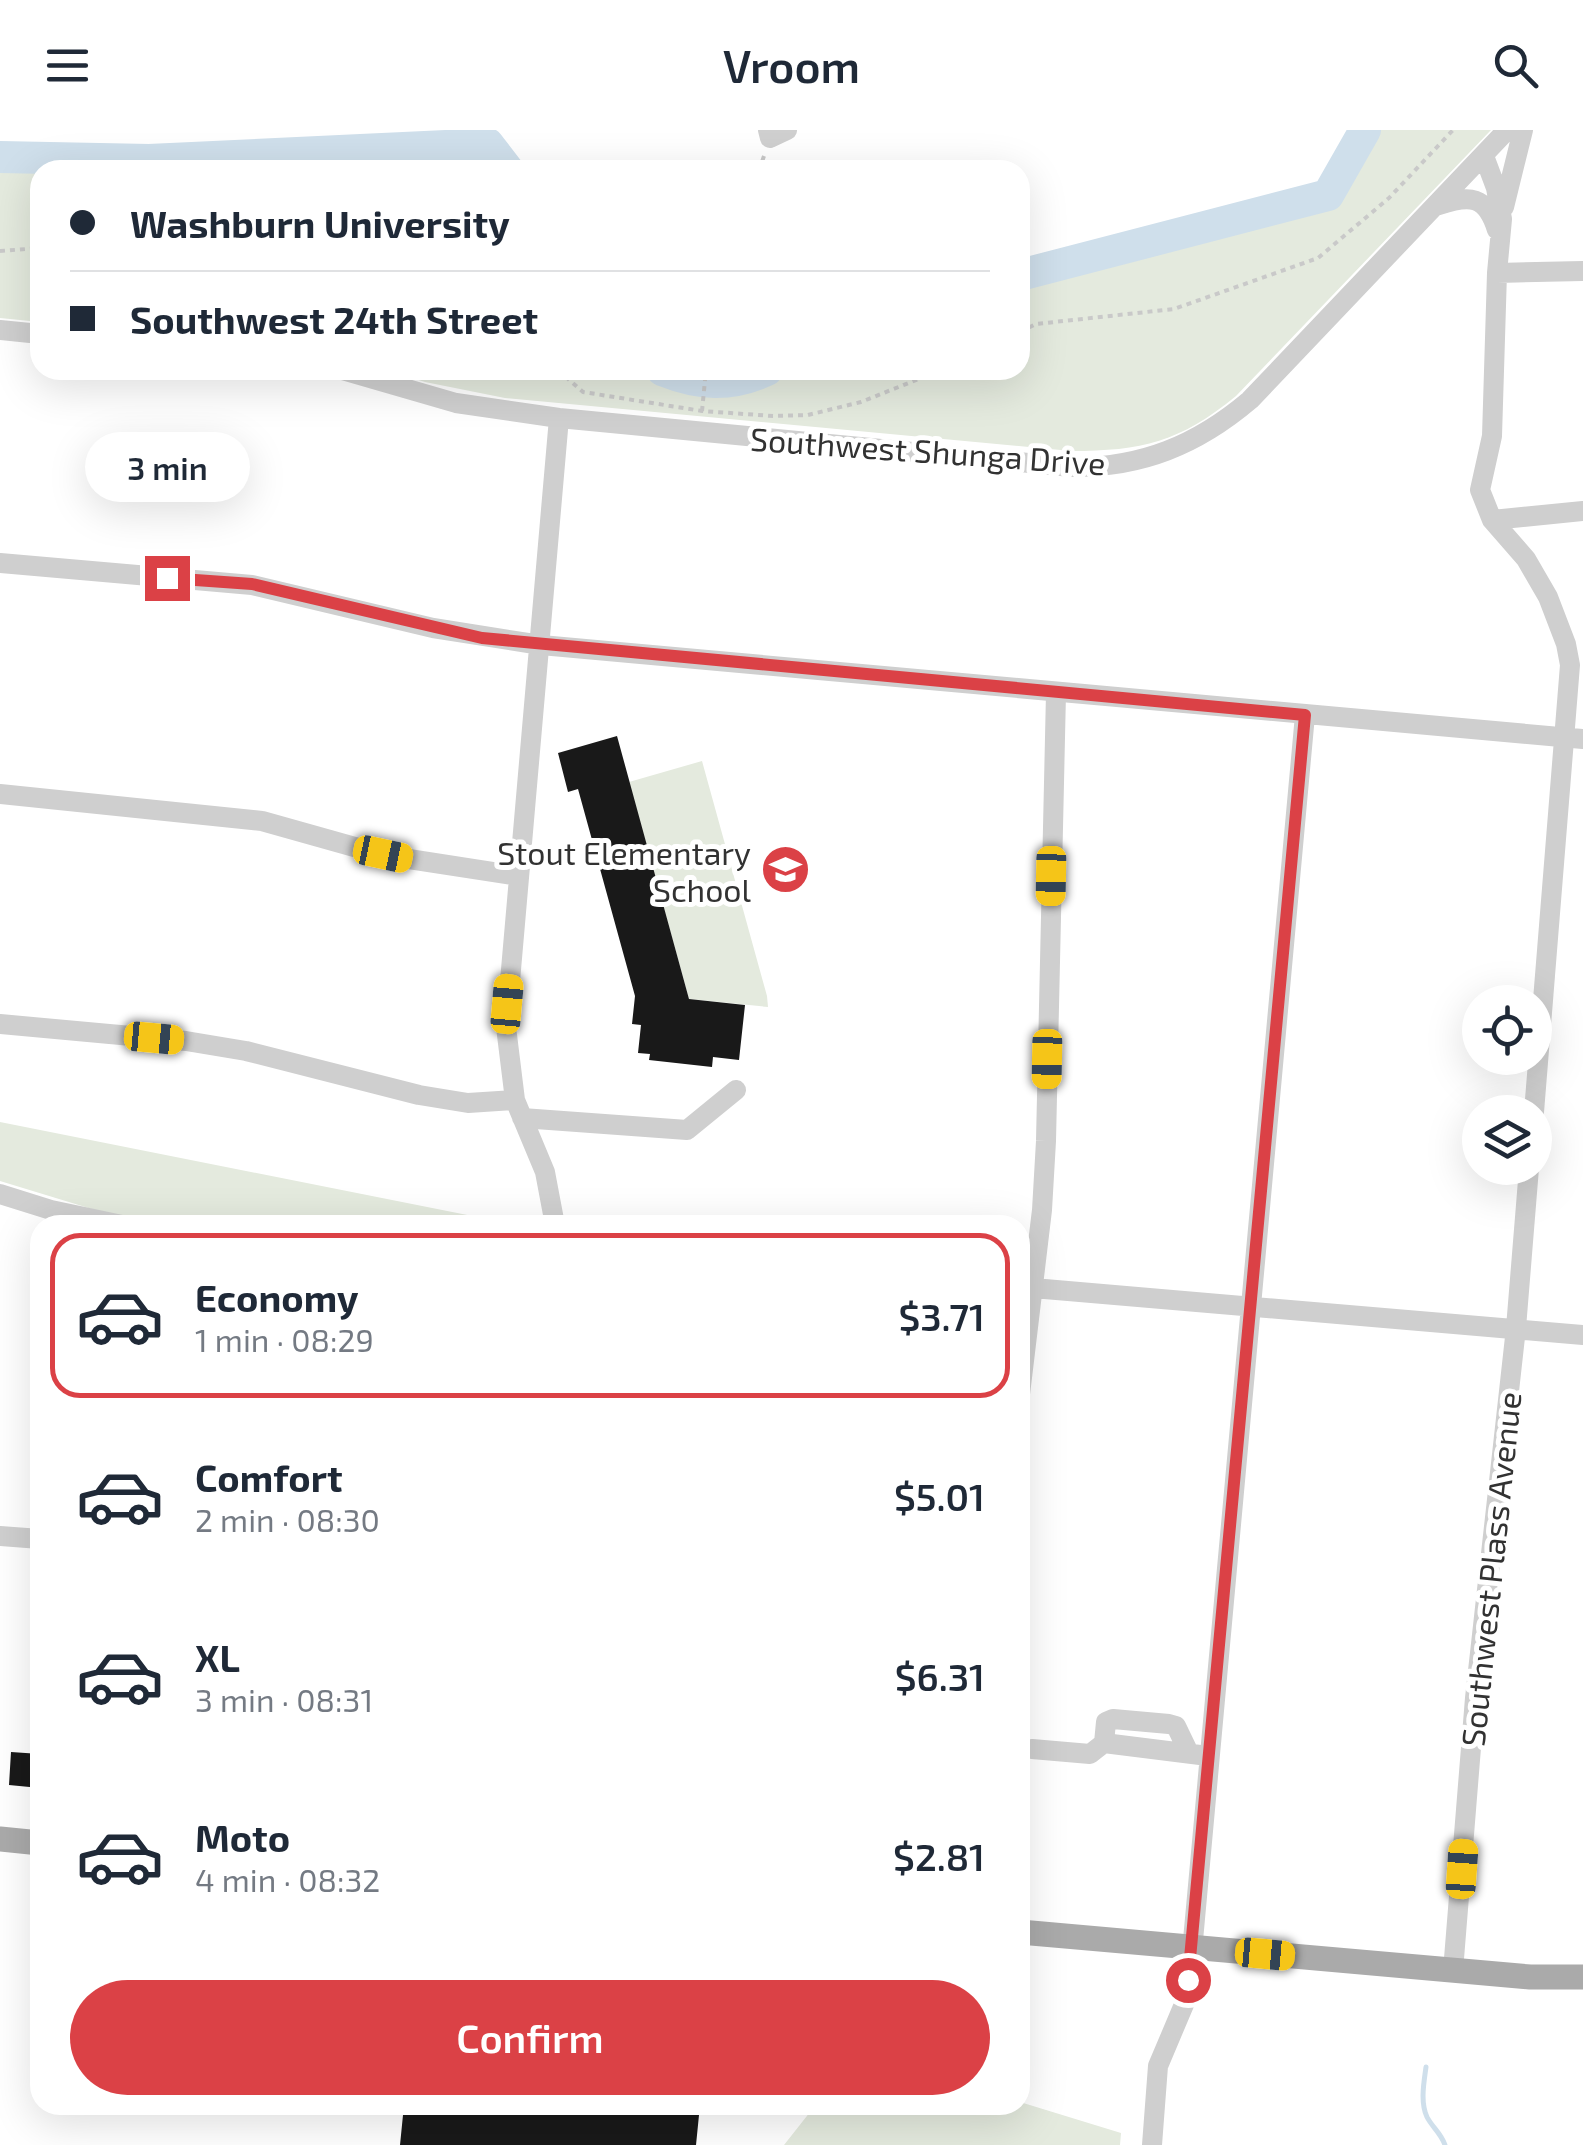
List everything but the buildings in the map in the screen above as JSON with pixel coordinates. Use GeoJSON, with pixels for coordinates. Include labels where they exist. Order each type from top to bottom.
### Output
{"type":"FeatureCollection","features":[{"type":"Feature","properties":{"kind":"main road"},"geometry":{"type":"LineString","coordinates":[[0,1839],[30,1841]]}},
{"type":"Feature","properties":{"kind":"main road"},"geometry":{"type":"LineString","coordinates":[[1030,1933],[1530,1977],[1583,1977]]}},
{"type":"Feature","properties":{"kind":"street","name":"Southwest Shunga Drive"},"geometry":{"type":"LineString","coordinates":[[377,380],[456,403],[559,418],[1071,467],[1112,466],[1142,460],[1202,436],[1250,400],[1507,130]]}},
{"type":"Feature","properties":{"kind":"street"},"geometry":{"type":"LineString","coordinates":[[1523,130],[1501,229],[1492,436],[1480,490],[1492,520],[1548,598],[1566,644],[1574,738],[1536,1095]]}},
{"type":"Feature","properties":{"kind":"street"},"geometry":{"type":"LineString","coordinates":[[1484,156],[1496,188],[1501,229]]}},
{"type":"Feature","properties":{"kind":"street"},"geometry":{"type":"LineString","coordinates":[[1437,205],[1459,198],[1478,202],[1501,229]]}},
{"type":"Feature","properties":{"kind":"street"},"geometry":{"type":"LineString","coordinates":[[1497,273],[1583,271]]}},
{"type":"Feature","properties":{"kind":"street"},"geometry":{"type":"LineString","coordinates":[[0,330],[30,333]]}},
{"type":"Feature","properties":{"kind":"street"},"geometry":{"type":"LineString","coordinates":[[553,1215],[546,1172],[519,1109],[506,1026],[559,418]]}},
{"type":"Feature","properties":{"kind":"street"},"geometry":{"type":"LineString","coordinates":[[1492,520],[1583,512]]}},
{"type":"Feature","properties":{"kind":"street"},"geometry":{"type":"LineString","coordinates":[[0,563],[252,584],[433,628],[541,645],[1574,738]]}},
{"type":"Feature","properties":{"kind":"street"},"geometry":{"type":"LineString","coordinates":[[1030,1306],[1046,1140],[1056,693]]}},
{"type":"Feature","properties":{"kind":"street"},"geometry":{"type":"LineString","coordinates":[[1152,2145],[1158,2066],[1188,1995],[1198,1754],[1252,1305],[1305,715]]}},
{"type":"Feature","properties":{"kind":"street"},"geometry":{"type":"LineString","coordinates":[[0,794],[262,820],[383,854],[519,876]]}},
{"type":"Feature","properties":{"kind":"street"},"geometry":{"type":"LineString","coordinates":[[0,1024],[246,1051],[468,1104],[687,1130],[736,1090]]}},
{"type":"Feature","properties":{"kind":"street","name":"Southwest Plass Avenue"},"geometry":{"type":"LineString","coordinates":[[1454,1970],[1475,1698],[1529,1185]]}},
{"type":"Feature","properties":{"kind":"street"},"geometry":{"type":"LineString","coordinates":[[0,1194],[70,1215]]}},
{"type":"Feature","properties":{"kind":"street"},"geometry":{"type":"LineString","coordinates":[[1032,1288],[1583,1334]]}},
{"type":"Feature","properties":{"kind":"street"},"geometry":{"type":"LineString","coordinates":[[0,1536],[30,1538]]}},
{"type":"Feature","properties":{"kind":"street"},"geometry":{"type":"LineString","coordinates":[[1032,1750],[1090,1754],[1104,1743],[1198,1754]]}},
{"type":"Feature","properties":{"kind":"path"},"geometry":{"type":"LineString","coordinates":[[1030,327],[1174,309],[1318,258],[1389,198],[1453,130]]}},
{"type":"Feature","properties":{"kind":"path"},"geometry":{"type":"LineString","coordinates":[[0,250],[30,248]]}},
{"type":"Feature","properties":{"kind":"path"},"geometry":{"type":"LineString","coordinates":[[569,380],[583,392],[772,416],[808,415],[860,402],[916,380]]}},
{"type":"Feature","properties":{"kind":"path"},"geometry":{"type":"LineString","coordinates":[[702,410],[705,380]]}},
{"type":"Feature","properties":{"kind":"shaded area"},"geometry":{"type":"Polygon","coordinates":[[[1365,130],[1491,130],[1236,396],[1178,434],[1140,446],[1071,451],[505,398],[419,380],[1030,380],[1030,272],[1328,195],[1365,130]]]}},
{"type":"Feature","properties":{"kind":"shaded area"},"geometry":{"type":"Polygon","coordinates":[[[488,144],[500,160],[149,160],[488,144]]]}},
{"type":"Feature","properties":{"kind":"shaded area"},"geometry":{"type":"Polygon","coordinates":[[[0,157],[149,160],[30,160],[30,321],[0,318],[0,157]]]}},
{"type":"Feature","properties":{"kind":"shaded area"},"geometry":{"type":"Polygon","coordinates":[[[702,761],[768,1007],[689,999],[629,782],[702,761]]]}},
{"type":"Feature","properties":{"kind":"shaded area"},"geometry":{"type":"Polygon","coordinates":[[[0,1122],[467,1215],[114,1215],[0,1181],[0,1122]]]}},
{"type":"Feature","properties":{"kind":"shaded area"},"geometry":{"type":"Polygon","coordinates":[[[1030,2105],[1121,2133],[1120,2145],[784,2145],[808,2115],[1030,2115],[1030,2105]]]}},
{"type":"Feature","properties":{"kind":"waterway"},"geometry":{"type":"LineString","coordinates":[[1030,272],[1328,195],[1365,130]]}},
{"type":"Feature","properties":{"kind":"waterway"},"geometry":{"type":"LineString","coordinates":[[149,160],[488,144],[500,160]]}},
{"type":"Feature","properties":{"kind":"waterway"},"geometry":{"type":"LineString","coordinates":[[0,157],[149,160]]}},
{"type":"Feature","properties":{"kind":"waterway"},"geometry":{"type":"LineString","coordinates":[[698,380],[734,380]]}},
{"type":"Feature","properties":{"kind":"waterway"},"geometry":{"type":"LineString","coordinates":[[1426,2067],[1425,2111],[1445,2145]]}},
{"type":"Feature","properties":{"kind":"place","name":"Stout Elementary School"},"geometry":{"type":"Point","coordinates":[786,870]}},
{"type":"Feature","properties":{"kind":"route"},"geometry":{"type":"LineString","coordinates":[[167,578],[252,584],[482,638],[1305,715],[1188,1980]]}}]}
